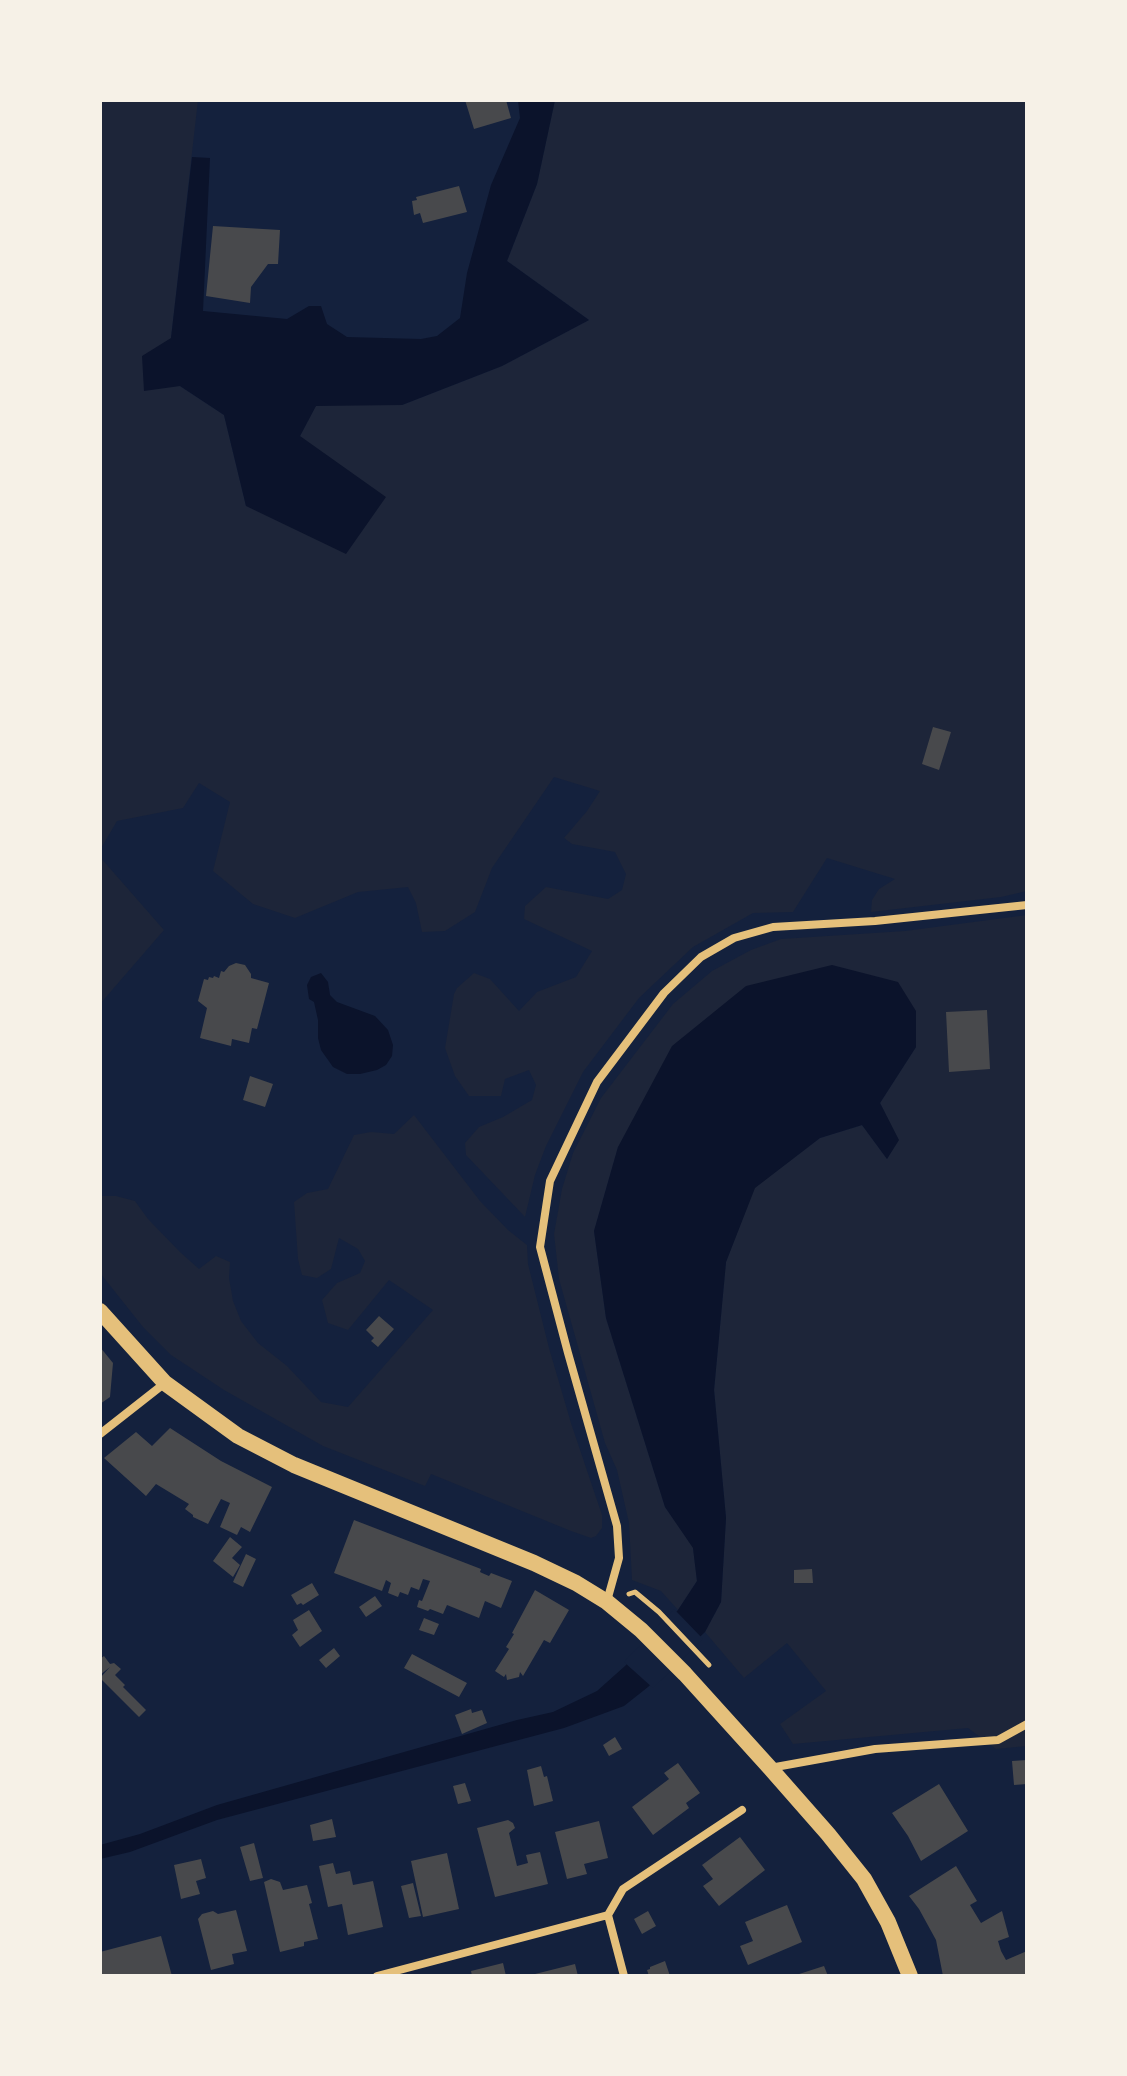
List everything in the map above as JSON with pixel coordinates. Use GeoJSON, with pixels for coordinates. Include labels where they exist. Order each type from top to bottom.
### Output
{"type":"FeatureCollection","features":[{"type":"Feature","properties":{"kind":"main road"},"geometry":{"type":"LineString","coordinates":[[100,1311],[165,1383],[238,1436],[294,1465],[534,1563],[607,1602],[641,1630],[685,1674],[828,1834],[864,1879],[888,1922],[910,1976]]}},
{"type":"Feature","properties":{"kind":"street"},"geometry":{"type":"LineString","coordinates":[[607,1602],[619,1558],[617,1526],[540,1247],[550,1181],[597,1082],[664,993],[701,957],[734,938],[773,927],[875,921],[1027,905]]}},
{"type":"Feature","properties":{"kind":"street"},"geometry":{"type":"LineString","coordinates":[[100,1434],[165,1383]]}},
{"type":"Feature","properties":{"kind":"street"},"geometry":{"type":"LineString","coordinates":[[770,1768],[875,1749],[998,1740],[1027,1724]]}},
{"type":"Feature","properties":{"kind":"street"},"geometry":{"type":"LineString","coordinates":[[624,1976],[608,1915],[623,1889],[742,1810]]}},
{"type":"Feature","properties":{"kind":"street"},"geometry":{"type":"LineString","coordinates":[[377,1976],[608,1915]]}},
{"type":"Feature","properties":{"kind":"path"},"geometry":{"type":"LineString","coordinates":[[659,1612],[702,1657]]}},
{"type":"Feature","properties":{"kind":"shaded area"},"geometry":{"type":"Polygon","coordinates":[[[100,100],[198,100],[171,338],[180,386],[224,415],[246,506],[300,436],[316,405],[402,405],[502,366],[589,320],[507,261],[537,184],[555,100],[1027,100],[1027,891],[1001,897],[871,912],[872,900],[879,889],[895,879],[827,858],[793,912],[753,913],[693,947],[639,998],[583,1072],[546,1146],[525,1217],[466,1155],[465,1143],[479,1127],[532,1100],[536,1085],[529,1070],[505,1079],[501,1096],[469,1096],[455,1076],[445,1048],[454,994],[474,973],[490,979],[519,1011],[537,992],[576,977],[592,951],[524,919],[525,906],[546,887],[608,899],[622,890],[626,874],[615,852],[572,844],[564,838],[600,791],[554,777],[492,868],[475,912],[445,931],[422,932],[416,903],[408,887],[358,892],[295,918],[253,904],[213,871],[230,802],[199,783],[183,808],[117,821],[100,850],[100,100]]]}},
{"type":"Feature","properties":{"kind":"shaded area"},"geometry":{"type":"Polygon","coordinates":[[[518,100],[555,100],[537,184],[507,261],[589,320],[502,366],[402,405],[316,406],[300,436],[386,497],[346,554],[246,506],[224,415],[180,386],[144,391],[142,356],[171,338],[192,157],[210,158],[203,311],[287,319],[309,306],[321,306],[327,324],[347,337],[421,339],[437,336],[460,318],[467,273],[491,185],[520,118],[518,100]]]}},
{"type":"Feature","properties":{"kind":"shaded area"},"geometry":{"type":"Polygon","coordinates":[[[100,857],[164,930],[100,1004],[100,857]]]}},
{"type":"Feature","properties":{"kind":"shaded area"},"geometry":{"type":"Polygon","coordinates":[[[1027,915],[1027,1746],[996,1749],[968,1728],[793,1744],[780,1724],[826,1691],[787,1643],[744,1678],[705,1632],[721,1602],[726,1518],[714,1390],[726,1262],[754,1188],[820,1138],[862,1125],[887,1159],[898,1140],[880,1103],[916,1047],[916,1011],[618,1147],[594,1231],[606,1318],[665,1507],[693,1547],[697,1581],[678,1610],[661,1591],[632,1580],[629,1523],[617,1470],[605,1443],[559,1279],[554,1234],[562,1189],[573,1153],[601,1098],[673,1004],[712,971],[751,950],[781,939],[905,931],[1027,915]]]}},
{"type":"Feature","properties":{"kind":"shaded area"},"geometry":{"type":"Polygon","coordinates":[[[832,965],[898,982],[916,1011],[916,1047],[880,1103],[899,1140],[887,1159],[862,1125],[820,1138],[755,1188],[726,1262],[714,1390],[726,1518],[721,1602],[705,1632],[624,1706],[564,1728],[217,1820],[130,1852],[100,1859],[100,1845],[140,1834],[217,1805],[553,1712],[597,1691],[678,1610],[697,1581],[693,1548],[665,1507],[606,1318],[594,1231],[618,1147],[672,1046],[746,986],[832,965]]]}},
{"type":"Feature","properties":{"kind":"shaded area"},"geometry":{"type":"Polygon","coordinates":[[[321,973],[328,982],[330,995],[337,1002],[375,1016],[388,1030],[393,1045],[392,1056],[386,1065],[360,1074],[347,1074],[333,1067],[321,1050],[318,1020],[307,985],[311,977],[321,973]]]}},
{"type":"Feature","properties":{"kind":"shaded area"},"geometry":{"type":"Polygon","coordinates":[[[414,1115],[480,1201],[527,1245],[528,1264],[549,1348],[602,1515],[602,1528],[596,1536],[591,1538],[571,1531],[431,1474],[425,1486],[323,1446],[224,1390],[171,1355],[143,1327],[100,1273],[100,1196],[135,1201],[148,1219],[199,1269],[216,1256],[230,1262],[233,1301],[241,1321],[258,1343],[287,1366],[321,1402],[348,1407],[433,1310],[389,1280],[348,1330],[328,1323],[322,1300],[337,1283],[360,1273],[365,1261],[358,1249],[339,1238],[331,1269],[317,1278],[302,1275],[294,1202],[307,1193],[328,1189],[354,1135],[371,1132],[394,1134],[414,1115]]]}},
{"type":"Feature","properties":{"kind":"pier"},"geometry":{"type":"Polygon","coordinates":[[[674,1609],[703,1639],[653,1688],[624,1662],[674,1609]]]}},
{"type":"Feature","properties":{"kind":"building"},"geometry":{"type":"Polygon","coordinates":[[[465,100],[506,100],[511,118],[474,129],[465,100]]]}},
{"type":"Feature","properties":{"kind":"building"},"geometry":{"type":"Polygon","coordinates":[[[459,186],[467,212],[423,223],[420,213],[414,215],[412,201],[417,200],[416,197],[459,186]]]}},
{"type":"Feature","properties":{"kind":"building"},"geometry":{"type":"Polygon","coordinates":[[[213,226],[280,230],[278,264],[268,264],[251,287],[250,303],[206,296],[213,226]]]}},
{"type":"Feature","properties":{"kind":"building"},"geometry":{"type":"Polygon","coordinates":[[[933,727],[951,732],[939,770],[922,764],[933,727]]]}},
{"type":"Feature","properties":{"kind":"building"},"geometry":{"type":"Polygon","coordinates":[[[236,963],[245,965],[251,978],[269,983],[257,1029],[252,1028],[249,1043],[232,1039],[231,1046],[200,1038],[207,1008],[198,1001],[204,979],[219,978],[221,971],[236,963]]]}},
{"type":"Feature","properties":{"kind":"building"},"geometry":{"type":"Polygon","coordinates":[[[987,1010],[990,1069],[949,1072],[946,1012],[987,1010]]]}},
{"type":"Feature","properties":{"kind":"building"},"geometry":{"type":"Polygon","coordinates":[[[250,1076],[273,1084],[265,1107],[243,1100],[250,1076]]]}},
{"type":"Feature","properties":{"kind":"building"},"geometry":{"type":"Polygon","coordinates":[[[379,1316],[394,1329],[378,1347],[366,1330],[379,1316]]]}},
{"type":"Feature","properties":{"kind":"building"},"geometry":{"type":"Polygon","coordinates":[[[100,1347],[113,1363],[110,1397],[100,1404],[100,1347]]]}},
{"type":"Feature","properties":{"kind":"building"},"geometry":{"type":"Polygon","coordinates":[[[170,1428],[221,1461],[272,1487],[250,1532],[241,1527],[237,1535],[220,1527],[230,1503],[221,1499],[208,1524],[185,1509],[189,1504],[156,1484],[146,1496],[104,1458],[136,1432],[152,1446],[170,1428]]]}},
{"type":"Feature","properties":{"kind":"building"},"geometry":{"type":"Polygon","coordinates":[[[354,1520],[481,1569],[480,1572],[489,1576],[491,1573],[512,1581],[501,1608],[485,1601],[479,1618],[447,1605],[443,1614],[428,1611],[417,1607],[430,1581],[423,1579],[419,1590],[411,1587],[408,1595],[400,1592],[398,1597],[388,1593],[391,1583],[386,1580],[382,1591],[334,1573],[354,1520]]]}},
{"type":"Feature","properties":{"kind":"building"},"geometry":{"type":"Polygon","coordinates":[[[230,1537],[242,1547],[232,1558],[240,1565],[233,1577],[213,1561],[230,1537]]]}},
{"type":"Feature","properties":{"kind":"building"},"geometry":{"type":"Polygon","coordinates":[[[246,1554],[256,1559],[243,1587],[233,1582],[246,1554]]]}},
{"type":"Feature","properties":{"kind":"building"},"geometry":{"type":"Polygon","coordinates":[[[812,1569],[813,1583],[794,1583],[794,1570],[812,1569]]]}},
{"type":"Feature","properties":{"kind":"building"},"geometry":{"type":"Polygon","coordinates":[[[312,1583],[319,1595],[303,1605],[297,1605],[291,1595],[312,1583]]]}},
{"type":"Feature","properties":{"kind":"building"},"geometry":{"type":"Polygon","coordinates":[[[535,1590],[569,1610],[550,1643],[544,1640],[523,1676],[520,1672],[519,1677],[507,1680],[506,1674],[504,1677],[495,1671],[509,1649],[506,1647],[512,1633],[535,1590]]]}},
{"type":"Feature","properties":{"kind":"building"},"geometry":{"type":"Polygon","coordinates":[[[375,1596],[382,1606],[366,1617],[359,1607],[375,1596]]]}},
{"type":"Feature","properties":{"kind":"building"},"geometry":{"type":"Polygon","coordinates":[[[309,1610],[322,1631],[300,1647],[292,1635],[298,1630],[293,1620],[309,1610]]]}},
{"type":"Feature","properties":{"kind":"building"},"geometry":{"type":"Polygon","coordinates":[[[424,1618],[439,1624],[434,1635],[419,1630],[424,1618]]]}},
{"type":"Feature","properties":{"kind":"building"},"geometry":{"type":"Polygon","coordinates":[[[334,1648],[340,1656],[326,1668],[319,1660],[334,1648]]]}},
{"type":"Feature","properties":{"kind":"building"},"geometry":{"type":"Polygon","coordinates":[[[412,1654],[467,1683],[459,1697],[404,1668],[412,1654]]]}},
{"type":"Feature","properties":{"kind":"building"},"geometry":{"type":"Polygon","coordinates":[[[104,1656],[110,1664],[114,1663],[121,1669],[115,1675],[146,1710],[139,1717],[100,1678],[110,1667],[100,1675],[100,1659],[104,1656]]]}},
{"type":"Feature","properties":{"kind":"building"},"geometry":{"type":"Polygon","coordinates":[[[471,1709],[472,1713],[482,1710],[487,1723],[462,1734],[455,1715],[471,1709]]]}},
{"type":"Feature","properties":{"kind":"building"},"geometry":{"type":"Polygon","coordinates":[[[615,1737],[622,1749],[609,1756],[603,1745],[615,1737]]]}},
{"type":"Feature","properties":{"kind":"building"},"geometry":{"type":"Polygon","coordinates":[[[1027,1760],[1027,1784],[1014,1785],[1012,1761],[1027,1760]]]}},
{"type":"Feature","properties":{"kind":"building"},"geometry":{"type":"Polygon","coordinates":[[[678,1763],[700,1793],[686,1803],[689,1808],[653,1835],[632,1807],[669,1779],[664,1773],[678,1763]]]}},
{"type":"Feature","properties":{"kind":"building"},"geometry":{"type":"Polygon","coordinates":[[[541,1766],[544,1777],[547,1776],[553,1801],[534,1806],[527,1770],[541,1766]]]}},
{"type":"Feature","properties":{"kind":"building"},"geometry":{"type":"Polygon","coordinates":[[[465,1783],[471,1801],[458,1804],[453,1786],[465,1783]]]}},
{"type":"Feature","properties":{"kind":"building"},"geometry":{"type":"Polygon","coordinates":[[[939,1784],[968,1831],[921,1861],[892,1813],[939,1784]]]}},
{"type":"Feature","properties":{"kind":"building"},"geometry":{"type":"Polygon","coordinates":[[[332,1819],[336,1837],[313,1841],[310,1825],[332,1819]]]}},
{"type":"Feature","properties":{"kind":"building"},"geometry":{"type":"Polygon","coordinates":[[[508,1820],[515,1828],[509,1833],[517,1866],[528,1863],[526,1855],[540,1852],[548,1884],[495,1897],[477,1828],[508,1820]]]}},
{"type":"Feature","properties":{"kind":"building"},"geometry":{"type":"Polygon","coordinates":[[[599,1821],[608,1858],[584,1864],[587,1874],[567,1879],[555,1832],[599,1821]]]}},
{"type":"Feature","properties":{"kind":"building"},"geometry":{"type":"Polygon","coordinates":[[[740,1837],[765,1870],[719,1906],[703,1886],[713,1879],[702,1865],[740,1837]]]}},
{"type":"Feature","properties":{"kind":"building"},"geometry":{"type":"Polygon","coordinates":[[[254,1843],[263,1878],[250,1881],[240,1847],[254,1843]]]}},
{"type":"Feature","properties":{"kind":"building"},"geometry":{"type":"Polygon","coordinates":[[[447,1853],[459,1909],[423,1917],[411,1861],[447,1853]]]}},
{"type":"Feature","properties":{"kind":"building"},"geometry":{"type":"Polygon","coordinates":[[[201,1859],[206,1878],[196,1881],[200,1894],[181,1899],[174,1865],[201,1859]]]}},
{"type":"Feature","properties":{"kind":"building"},"geometry":{"type":"Polygon","coordinates":[[[333,1863],[336,1874],[350,1871],[353,1885],[373,1881],[383,1927],[348,1935],[342,1904],[328,1907],[319,1866],[333,1863]]]}},
{"type":"Feature","properties":{"kind":"building"},"geometry":{"type":"Polygon","coordinates":[[[956,1866],[977,1901],[970,1905],[981,1923],[1002,1911],[1009,1937],[998,1941],[1001,1951],[1006,1960],[1027,1951],[1027,1976],[943,1976],[936,1940],[909,1896],[956,1866]]]}},
{"type":"Feature","properties":{"kind":"building"},"geometry":{"type":"Polygon","coordinates":[[[271,1879],[280,1882],[283,1890],[307,1885],[318,1939],[280,1952],[264,1882],[271,1879]]]}},
{"type":"Feature","properties":{"kind":"building"},"geometry":{"type":"Polygon","coordinates":[[[413,1883],[421,1916],[409,1918],[401,1886],[413,1883]]]}},
{"type":"Feature","properties":{"kind":"building"},"geometry":{"type":"Polygon","coordinates":[[[787,1905],[802,1942],[748,1965],[740,1946],[753,1941],[745,1922],[787,1905]]]}},
{"type":"Feature","properties":{"kind":"building"},"geometry":{"type":"Polygon","coordinates":[[[236,1910],[247,1951],[232,1954],[234,1964],[211,1970],[198,1919],[202,1914],[213,1911],[218,1914],[236,1910]]]}},
{"type":"Feature","properties":{"kind":"building"},"geometry":{"type":"Polygon","coordinates":[[[648,1911],[656,1926],[642,1934],[634,1919],[648,1911]]]}},
{"type":"Feature","properties":{"kind":"building"},"geometry":{"type":"Polygon","coordinates":[[[161,1936],[172,1976],[100,1976],[100,1952],[161,1936]]]}},
{"type":"Feature","properties":{"kind":"building"},"geometry":{"type":"Polygon","coordinates":[[[665,1961],[670,1976],[649,1976],[647,1970],[650,1967],[665,1961]]]}},
{"type":"Feature","properties":{"kind":"building"},"geometry":{"type":"Polygon","coordinates":[[[503,1963],[506,1976],[472,1976],[471,1971],[503,1963]]]}},
{"type":"Feature","properties":{"kind":"building"},"geometry":{"type":"Polygon","coordinates":[[[575,1964],[578,1976],[531,1976],[531,1975],[575,1964]]]}},
{"type":"Feature","properties":{"kind":"building"},"geometry":{"type":"Polygon","coordinates":[[[824,1966],[828,1976],[796,1976],[796,1975],[824,1966]]]}}]}
